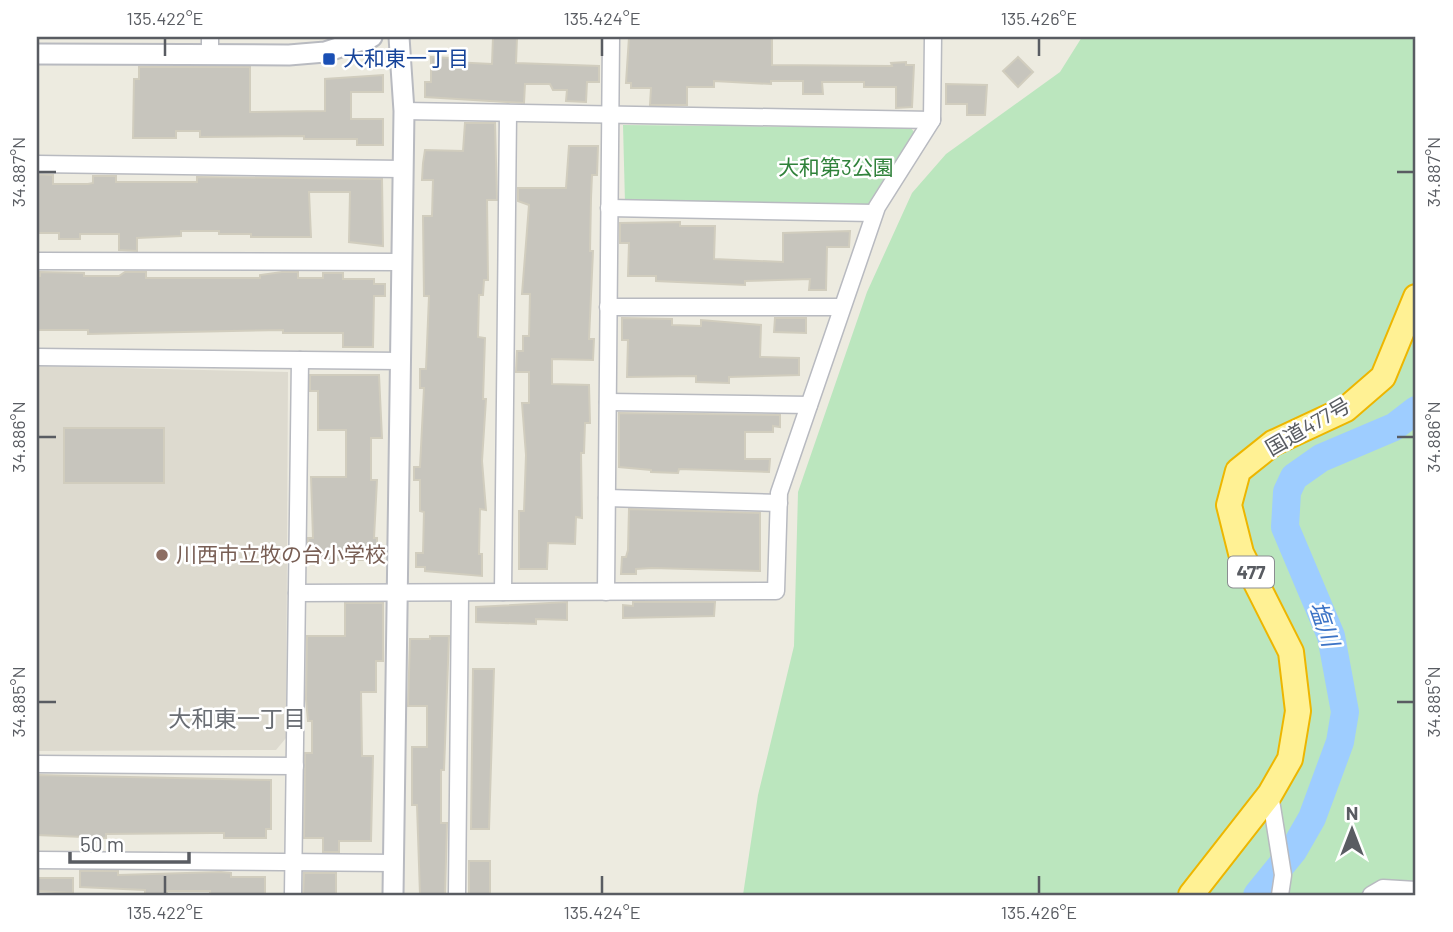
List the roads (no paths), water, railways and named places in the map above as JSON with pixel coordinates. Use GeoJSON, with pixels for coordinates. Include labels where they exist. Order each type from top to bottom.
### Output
{"type":"FeatureCollection","features":[{"type":"Feature","properties":{"kind":"highway","name":"国道477号"},"geometry":{"type":"LineString","coordinates":[[1191,895],[1270,794],[1290,759],[1298,711],[1292,652],[1241,553],[1229,505],[1238,471],[1273,443],[1346,409],[1382,377],[1416,297]]}},
{"type":"Feature","properties":{"kind":"street"},"geometry":{"type":"LineString","coordinates":[[37,54],[210,46],[325,52],[372,37]]}},
{"type":"Feature","properties":{"kind":"street"},"geometry":{"type":"LineString","coordinates":[[393,895],[400,593],[404,111],[399,37]]}},
{"type":"Feature","properties":{"kind":"street"},"geometry":{"type":"LineString","coordinates":[[606,592],[611,37]]}},
{"type":"Feature","properties":{"kind":"street"},"geometry":{"type":"LineString","coordinates":[[297,593],[776,592],[779,493],[874,213],[932,120],[933,37]]}},
{"type":"Feature","properties":{"kind":"street"},"geometry":{"type":"LineString","coordinates":[[404,111],[932,120]]}},
{"type":"Feature","properties":{"kind":"street"},"geometry":{"type":"LineString","coordinates":[[503,592],[508,113]]}},
{"type":"Feature","properties":{"kind":"street"},"geometry":{"type":"LineString","coordinates":[[37,164],[402,169]]}},
{"type":"Feature","properties":{"kind":"street"},"geometry":{"type":"LineString","coordinates":[[609,208],[874,213]]}},
{"type":"Feature","properties":{"kind":"street"},"geometry":{"type":"LineString","coordinates":[[37,261],[401,262]]}},
{"type":"Feature","properties":{"kind":"street"},"geometry":{"type":"LineString","coordinates":[[608,307],[842,307]]}},
{"type":"Feature","properties":{"kind":"street"},"geometry":{"type":"LineString","coordinates":[[37,357],[400,361]]}},
{"type":"Feature","properties":{"kind":"street"},"geometry":{"type":"LineString","coordinates":[[293,895],[300,360]]}},
{"type":"Feature","properties":{"kind":"street"},"geometry":{"type":"LineString","coordinates":[[608,402],[809,405]]}},
{"type":"Feature","properties":{"kind":"street"},"geometry":{"type":"LineString","coordinates":[[607,498],[779,503]]}},
{"type":"Feature","properties":{"kind":"street"},"geometry":{"type":"LineString","coordinates":[[457,895],[460,593]]}},
{"type":"Feature","properties":{"kind":"street"},"geometry":{"type":"LineString","coordinates":[[37,764],[295,766]]}},
{"type":"Feature","properties":{"kind":"street"},"geometry":{"type":"LineString","coordinates":[[1270,794],[1283,875],[1280,895]]}},
{"type":"Feature","properties":{"kind":"street"},"geometry":{"type":"LineString","coordinates":[[37,860],[394,863]]}},
{"type":"Feature","properties":{"kind":"street"},"geometry":{"type":"LineString","coordinates":[[1371,895],[1383,888],[1416,890]]}},
{"type":"Feature","properties":{"kind":"waterway","name":"塩川"},"geometry":{"type":"LineString","coordinates":[[1257,895],[1293,851],[1312,818],[1340,742],[1345,712],[1331,636],[1285,527],[1287,492],[1294,477],[1321,458],[1394,427],[1416,410]]}},
{"type":"Feature","properties":{"kind":"place","name":"大和東一丁目"},"geometry":{"type":"Point","coordinates":[329,59]}},
{"type":"Feature","properties":{"kind":"place","name":"川西市立牧の台小学校"},"geometry":{"type":"Point","coordinates":[162,555]}},
{"type":"Feature","properties":{"kind":"district","name":"大和東一丁目"},"geometry":{"type":"Point","coordinates":[237,719]}},
{"type":"Feature","properties":{"kind":"park label","name":"大和第3公園"},"geometry":{"type":"Point","coordinates":[836,168]}}]}
